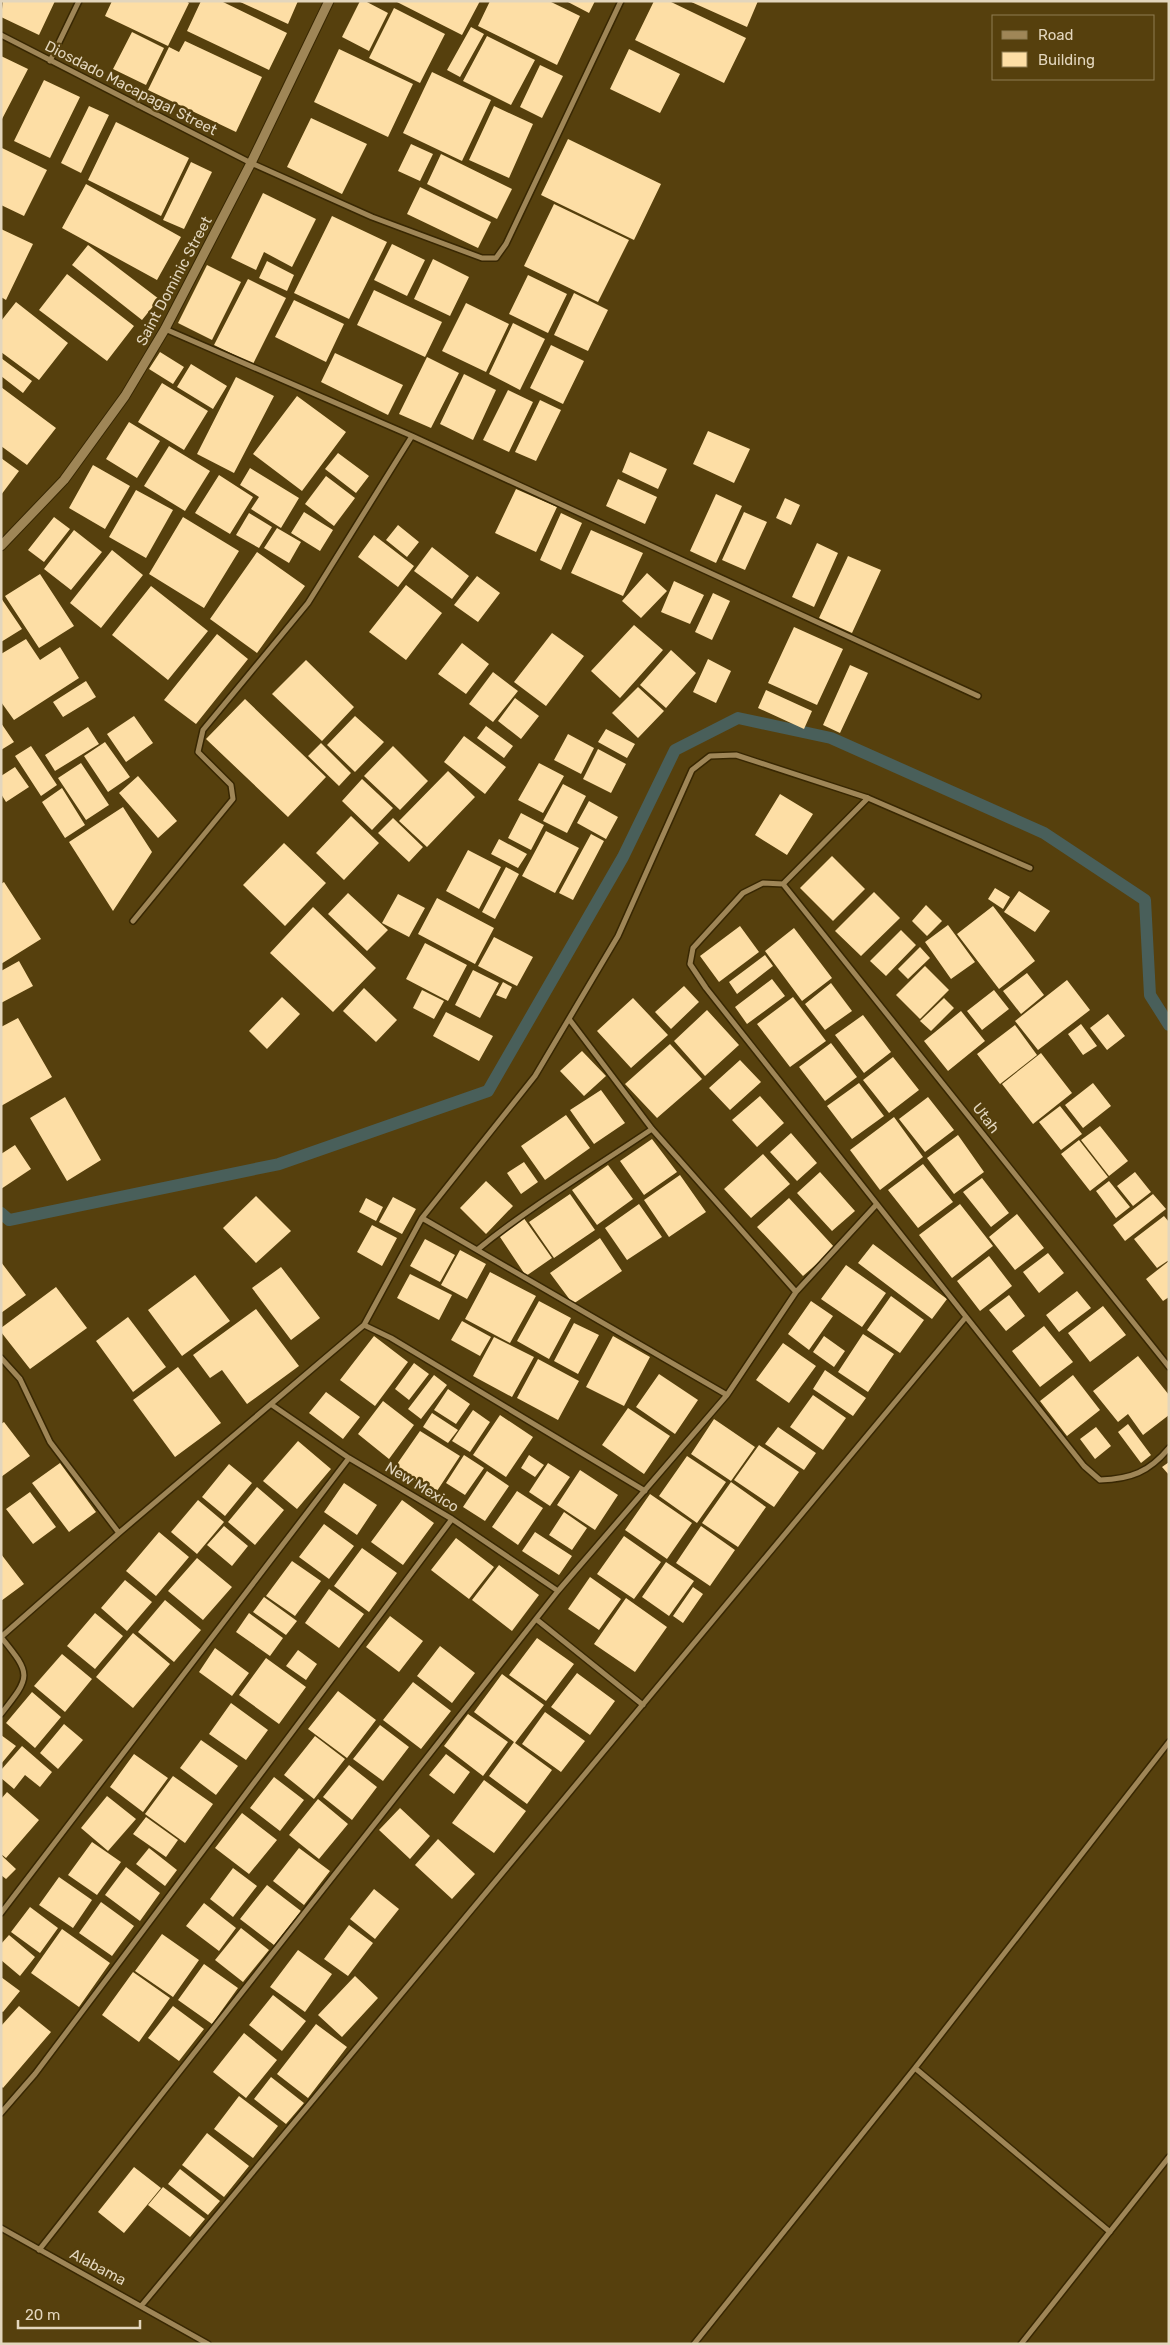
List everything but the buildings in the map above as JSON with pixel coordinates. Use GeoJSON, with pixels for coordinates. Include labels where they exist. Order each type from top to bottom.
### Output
{"type":"FeatureCollection","features":[{"type":"Feature","properties":{"kind":"street"},"geometry":{"type":"LineString","coordinates":[[50,62],[79,1]]}},
{"type":"Feature","properties":{"kind":"street","name":"Saint Dominic Street"},"geometry":{"type":"LineString","coordinates":[[1,546],[64,480],[125,396],[165,330],[251,163],[329,1]]}},
{"type":"Feature","properties":{"kind":"street","name":"Diosdado Macapagal Street"},"geometry":{"type":"LineString","coordinates":[[1,35],[50,62],[251,163],[372,217],[482,258],[496,258],[506,244],[621,1]]}},
{"type":"Feature","properties":{"kind":"street"},"geometry":{"type":"LineString","coordinates":[[165,330],[412,436],[978,696]]}},
{"type":"Feature","properties":{"kind":"street"},"geometry":{"type":"LineString","coordinates":[[133,921],[233,799],[231,785],[198,752],[203,730],[308,603],[412,436]]}},
{"type":"Feature","properties":{"kind":"street"},"geometry":{"type":"LineString","coordinates":[[1,1714],[20,1691],[26,1678],[22,1662],[1,1637],[119,1533],[364,1325],[422,1218],[535,1076],[618,936],[692,770],[710,756],[736,755],[868,798],[1030,868]]}},
{"type":"Feature","properties":{"kind":"street"},"geometry":{"type":"LineString","coordinates":[[868,798],[783,884],[763,884],[743,893],[693,948],[690,964],[706,988],[1084,1466],[1100,1480],[1117,1479],[1145,1471],[1169,1448]]}},
{"type":"Feature","properties":{"kind":"street","name":"Utah"},"geometry":{"type":"LineString","coordinates":[[783,884],[1169,1367]]}},
{"type":"Feature","properties":{"kind":"street"},"geometry":{"type":"LineString","coordinates":[[569,1018],[652,1128],[796,1292]]}},
{"type":"Feature","properties":{"kind":"street"},"geometry":{"type":"LineString","coordinates":[[477,1250],[530,1208],[578,1180],[652,1128]]}},
{"type":"Feature","properties":{"kind":"street"},"geometry":{"type":"LineString","coordinates":[[39,2250],[558,1591],[727,1395],[796,1292],[877,1204]]}},
{"type":"Feature","properties":{"kind":"street"},"geometry":{"type":"LineString","coordinates":[[422,1218],[727,1395]]}},
{"type":"Feature","properties":{"kind":"street"},"geometry":{"type":"LineString","coordinates":[[142,2305],[966,1317]]}},
{"type":"Feature","properties":{"kind":"street"},"geometry":{"type":"LineString","coordinates":[[364,1325],[391,1338],[645,1492]]}},
{"type":"Feature","properties":{"kind":"street"},"geometry":{"type":"LineString","coordinates":[[1,1358],[20,1380],[50,1442],[119,1533]]}},
{"type":"Feature","properties":{"kind":"street","name":"New Mexico"},"geometry":{"type":"LineString","coordinates":[[272,1405],[349,1458],[452,1519],[558,1591]]}},
{"type":"Feature","properties":{"kind":"street"},"geometry":{"type":"LineString","coordinates":[[1,1913],[349,1458]]}},
{"type":"Feature","properties":{"kind":"street"},"geometry":{"type":"LineString","coordinates":[[1,2113],[35,2074],[452,1519]]}},
{"type":"Feature","properties":{"kind":"street"},"geometry":{"type":"LineString","coordinates":[[536,1619],[643,1704]]}},
{"type":"Feature","properties":{"kind":"street"},"geometry":{"type":"LineString","coordinates":[[694,2344],[915,2068],[1169,1742]]}},
{"type":"Feature","properties":{"kind":"street"},"geometry":{"type":"LineString","coordinates":[[915,2068],[1110,2232]]}},
{"type":"Feature","properties":{"kind":"street"},"geometry":{"type":"LineString","coordinates":[[1021,2344],[1169,2156]]}},
{"type":"Feature","properties":{"kind":"street","name":"Alabama"},"geometry":{"type":"LineString","coordinates":[[1,2228],[142,2305],[208,2344]]}},
{"type":"Feature","properties":{"kind":"waterway"},"geometry":{"type":"LineString","coordinates":[[1,1213],[9,1220],[279,1164],[488,1091],[623,857],[675,750],[738,718],[831,738],[1044,833],[1145,900],[1150,995],[1169,1025]]}}]}
